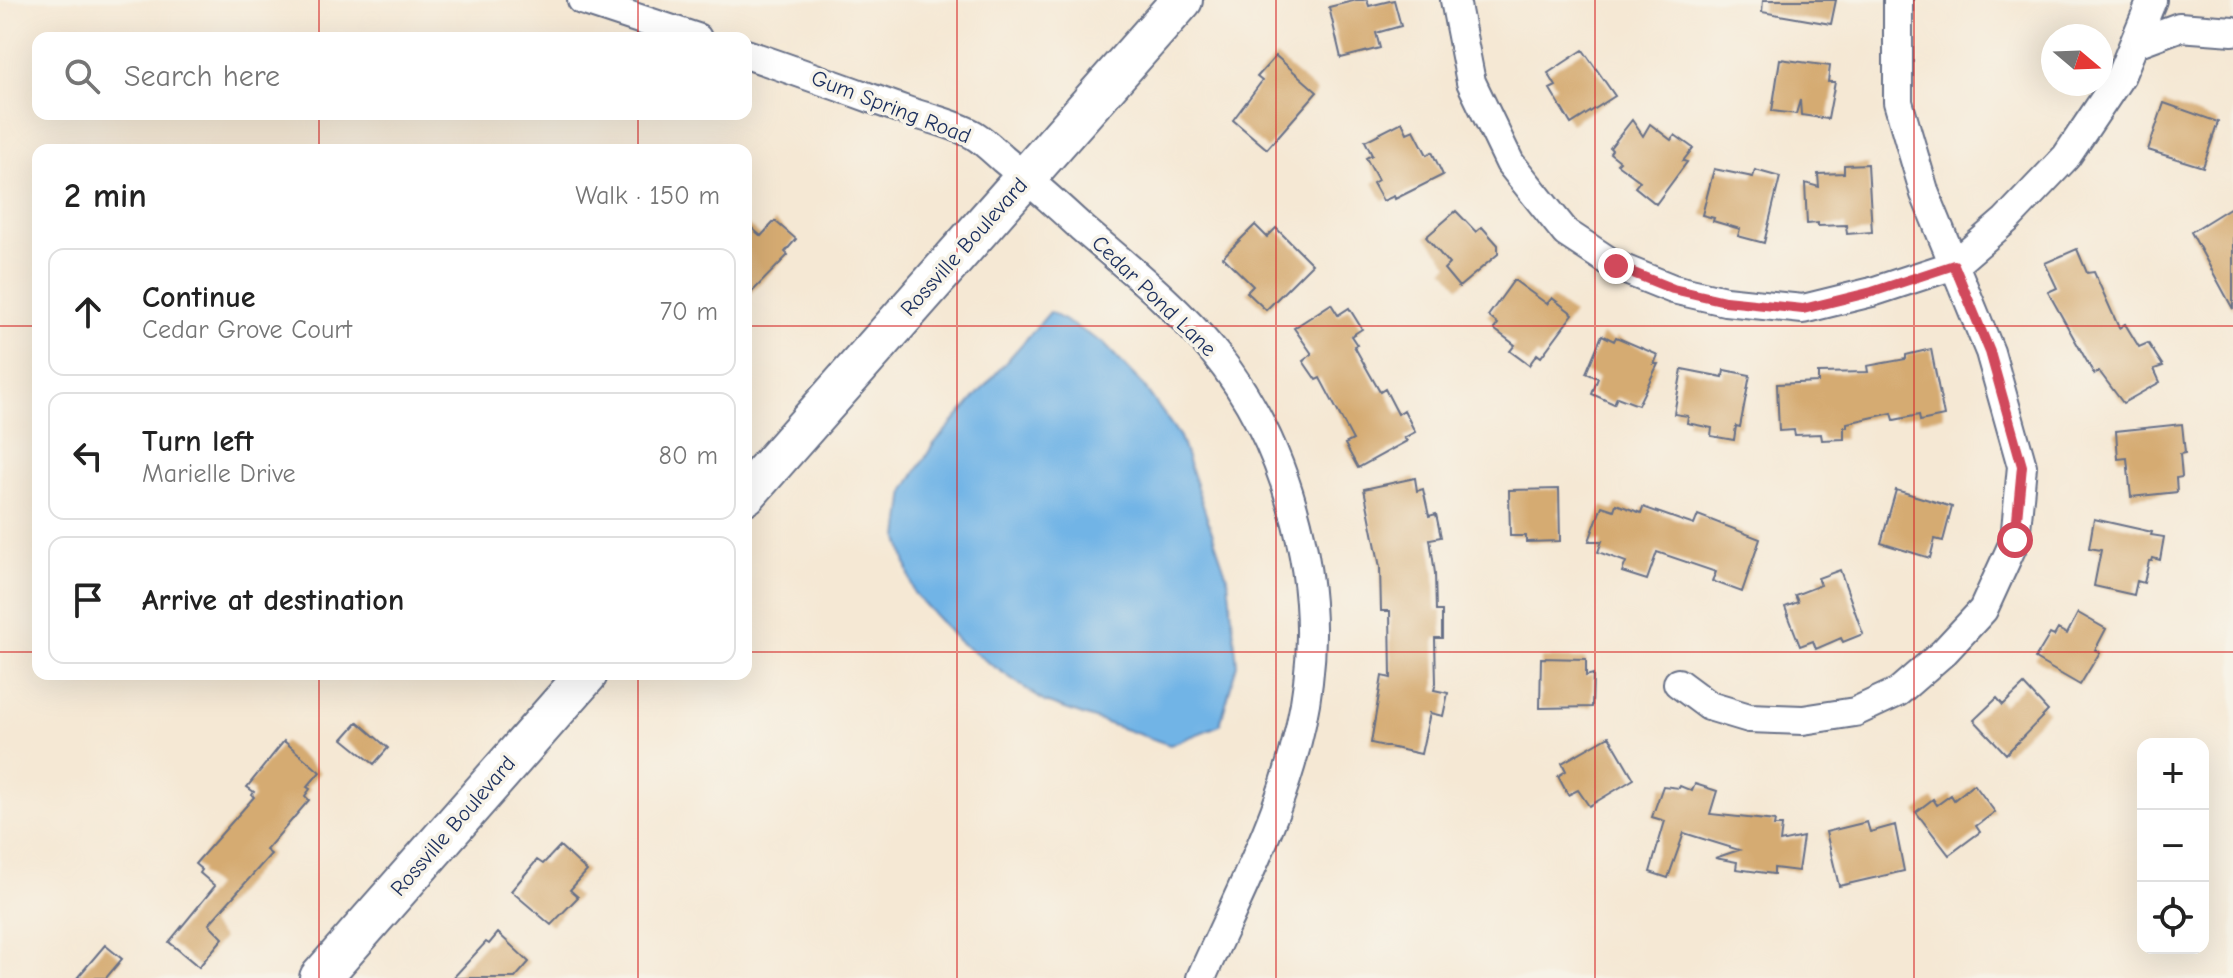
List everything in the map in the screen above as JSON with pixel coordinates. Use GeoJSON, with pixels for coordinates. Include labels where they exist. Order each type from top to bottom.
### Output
{"type":"FeatureCollection","features":[{"type":"Feature","properties":{"kind":"main road","name":"Rossville Boulevard"},"geometry":{"type":"LineString","coordinates":[[752,487],[1182,0]]}},
{"type":"Feature","properties":{"kind":"main road","name":"Rossville Boulevard"},"geometry":{"type":"LineString","coordinates":[[320,978],[582,680]]}},
{"type":"Feature","properties":{"kind":"street"},"geometry":{"type":"LineString","coordinates":[[582,0],[679,32]]}},
{"type":"Feature","properties":{"kind":"street"},"geometry":{"type":"LineString","coordinates":[[1455,0],[1471,82],[1510,163],[1566,233],[1616,266],[1686,292],[1725,301],[1803,309],[1872,292],[1954,265],[2006,220],[2066,157],[2121,75],[2152,0]]}},
{"type":"Feature","properties":{"kind":"street"},"geometry":{"type":"LineString","coordinates":[[1678,683],[1709,706],[1749,718],[1803,720],[1855,712],[1898,692],[1944,652],[1983,610],[2015,540],[2022,466],[1990,352],[1925,194],[1898,102],[1898,0]]}},
{"type":"Feature","properties":{"kind":"street"},"geometry":{"type":"LineString","coordinates":[[2136,43],[2179,27],[2233,31]]}},
{"type":"Feature","properties":{"kind":"street","name":"Gum Spring Road"},"geometry":{"type":"LineString","coordinates":[[752,56],[974,135],[1026,178]]}},
{"type":"Feature","properties":{"kind":"street","name":"Cedar Pond Lane"},"geometry":{"type":"LineString","coordinates":[[1026,178],[1157,294],[1215,353],[1261,427],[1282,474],[1298,525],[1308,577],[1312,629],[1309,681],[1300,733],[1270,825],[1201,978]]}},
{"type":"Feature","properties":{"kind":"water"},"geometry":{"type":"Polygon","coordinates":[[[1050,312],[1103,343],[1143,385],[1180,437],[1228,580],[1237,664],[1220,725],[1170,745],[1045,702],[959,642],[914,593],[899,538],[905,490],[933,445],[1050,312]]]}},
{"type":"Feature","properties":{"kind":"building"},"geometry":{"type":"Polygon","coordinates":[[[1367,0],[1369,6],[1394,0],[1401,26],[1376,33],[1380,48],[1341,58],[1329,7],[1367,0]]]}},
{"type":"Feature","properties":{"kind":"building"},"geometry":{"type":"Polygon","coordinates":[[[1763,0],[1836,0],[1831,24],[1762,12],[1763,0]]]}},
{"type":"Feature","properties":{"kind":"building"},"geometry":{"type":"Polygon","coordinates":[[[1583,50],[1615,96],[1571,124],[1550,89],[1556,86],[1548,73],[1583,50]]]}},
{"type":"Feature","properties":{"kind":"building"},"geometry":{"type":"Polygon","coordinates":[[[1276,56],[1317,92],[1267,149],[1233,120],[1262,81],[1257,77],[1276,56]]]}},
{"type":"Feature","properties":{"kind":"building"},"geometry":{"type":"Polygon","coordinates":[[[1780,59],[1830,66],[1828,82],[1835,82],[1828,119],[1801,115],[1800,100],[1796,114],[1772,111],[1780,59]]]}},
{"type":"Feature","properties":{"kind":"building"},"geometry":{"type":"Polygon","coordinates":[[[2164,103],[2218,122],[2203,167],[2148,150],[2164,103]]]}},
{"type":"Feature","properties":{"kind":"building"},"geometry":{"type":"Polygon","coordinates":[[[1632,120],[1643,136],[1650,124],[1671,140],[1675,135],[1693,148],[1683,161],[1687,162],[1656,204],[1635,187],[1640,181],[1617,164],[1620,161],[1610,153],[1610,148],[1632,120]]]}},
{"type":"Feature","properties":{"kind":"building"},"geometry":{"type":"Polygon","coordinates":[[[1402,122],[1407,133],[1414,130],[1427,155],[1432,152],[1443,175],[1395,199],[1394,196],[1383,201],[1373,183],[1378,180],[1366,158],[1372,155],[1365,141],[1402,122]]]}},
{"type":"Feature","properties":{"kind":"building"},"geometry":{"type":"Polygon","coordinates":[[[1868,164],[1872,232],[1847,234],[1846,225],[1807,224],[1805,183],[1819,187],[1818,174],[1844,173],[1844,165],[1868,164]]]}},
{"type":"Feature","properties":{"kind":"building"},"geometry":{"type":"Polygon","coordinates":[[[1714,169],[1753,177],[1755,170],[1780,177],[1764,243],[1738,236],[1740,229],[1702,215],[1714,169]]]}},
{"type":"Feature","properties":{"kind":"building"},"geometry":{"type":"Polygon","coordinates":[[[2233,206],[2233,309],[2191,232],[2233,206]]]}},
{"type":"Feature","properties":{"kind":"building"},"geometry":{"type":"Polygon","coordinates":[[[1456,211],[1476,232],[1482,227],[1498,245],[1498,254],[1459,287],[1444,269],[1449,264],[1426,237],[1456,211]]]}},
{"type":"Feature","properties":{"kind":"building"},"geometry":{"type":"Polygon","coordinates":[[[775,221],[796,239],[785,252],[788,255],[752,292],[752,228],[761,236],[775,221]]]}},
{"type":"Feature","properties":{"kind":"building"},"geometry":{"type":"Polygon","coordinates":[[[1255,225],[1267,237],[1276,228],[1312,264],[1266,310],[1247,292],[1253,286],[1223,257],[1255,225]]]}},
{"type":"Feature","properties":{"kind":"building"},"geometry":{"type":"Polygon","coordinates":[[[2077,249],[2087,273],[2094,272],[2119,328],[2125,324],[2139,347],[2148,343],[2163,366],[2154,369],[2160,382],[2123,403],[2099,371],[2094,374],[2048,292],[2057,288],[2045,263],[2077,249]]]}},
{"type":"Feature","properties":{"kind":"building"},"geometry":{"type":"Polygon","coordinates":[[[1514,280],[1547,304],[1552,298],[1573,314],[1541,357],[1537,354],[1529,365],[1510,351],[1515,345],[1494,329],[1498,324],[1488,316],[1514,280]]]}},
{"type":"Feature","properties":{"kind":"building"},"geometry":{"type":"Polygon","coordinates":[[[1331,304],[1338,315],[1349,308],[1362,329],[1351,336],[1357,345],[1354,346],[1380,392],[1385,389],[1398,414],[1404,410],[1415,432],[1404,438],[1407,441],[1358,468],[1345,444],[1353,440],[1320,378],[1316,380],[1303,361],[1312,354],[1294,328],[1331,304]]]}},
{"type":"Feature","properties":{"kind":"building"},"geometry":{"type":"Polygon","coordinates":[[[1602,335],[1614,341],[1616,337],[1658,355],[1654,364],[1658,364],[1638,405],[1617,397],[1614,404],[1592,394],[1598,378],[1586,373],[1602,335]]]}},
{"type":"Feature","properties":{"kind":"building"},"geometry":{"type":"Polygon","coordinates":[[[1931,349],[1944,416],[1920,421],[1919,415],[1894,420],[1892,413],[1847,423],[1844,439],[1822,440],[1821,434],[1795,435],[1794,430],[1779,431],[1777,384],[1818,382],[1818,373],[1868,372],[1867,366],[1906,359],[1906,355],[1931,349]]]}},
{"type":"Feature","properties":{"kind":"building"},"geometry":{"type":"Polygon","coordinates":[[[1682,369],[1723,377],[1724,370],[1750,375],[1740,427],[1736,426],[1734,440],[1711,436],[1712,428],[1687,423],[1688,416],[1674,414],[1682,369]]]}},
{"type":"Feature","properties":{"kind":"building"},"geometry":{"type":"Polygon","coordinates":[[[2182,424],[2185,453],[2180,454],[2182,477],[2176,478],[2177,492],[2131,497],[2127,458],[2118,459],[2116,431],[2182,424]]]}},
{"type":"Feature","properties":{"kind":"building"},"geometry":{"type":"Polygon","coordinates":[[[1415,478],[1417,491],[1423,489],[1429,516],[1436,514],[1441,537],[1430,539],[1436,611],[1442,611],[1442,638],[1435,638],[1434,690],[1448,693],[1443,716],[1430,713],[1421,754],[1371,743],[1382,676],[1391,678],[1390,611],[1381,611],[1380,567],[1364,489],[1415,478]]]}},
{"type":"Feature","properties":{"kind":"building"},"geometry":{"type":"Polygon","coordinates":[[[1559,489],[1560,541],[1526,542],[1526,536],[1510,536],[1509,490],[1559,489]]]}},
{"type":"Feature","properties":{"kind":"building"},"geometry":{"type":"Polygon","coordinates":[[[1896,490],[1952,507],[1943,541],[1935,539],[1930,558],[1881,543],[1896,490]]]}},
{"type":"Feature","properties":{"kind":"building"},"geometry":{"type":"Polygon","coordinates":[[[1616,504],[1641,513],[1643,507],[1694,525],[1698,515],[1760,539],[1742,592],[1712,581],[1716,572],[1657,552],[1647,580],[1622,572],[1626,562],[1598,552],[1602,541],[1589,541],[1602,506],[1614,510],[1616,504]]]}},
{"type":"Feature","properties":{"kind":"building"},"geometry":{"type":"Polygon","coordinates":[[[2094,519],[2164,537],[2160,560],[2153,558],[2149,561],[2144,583],[2137,581],[2134,595],[2094,586],[2101,550],[2089,548],[2094,519]]]}},
{"type":"Feature","properties":{"kind":"building"},"geometry":{"type":"Polygon","coordinates":[[[1840,570],[1863,634],[1843,642],[1841,638],[1816,649],[1813,641],[1800,646],[1785,607],[1798,602],[1795,595],[1821,585],[1818,578],[1840,570]]]}},
{"type":"Feature","properties":{"kind":"building"},"geometry":{"type":"Polygon","coordinates":[[[2078,613],[2106,629],[2095,650],[2100,652],[2080,685],[2035,659],[2050,634],[2054,636],[2058,629],[2067,634],[2078,613]]]}},
{"type":"Feature","properties":{"kind":"building"},"geometry":{"type":"Polygon","coordinates":[[[1541,658],[1586,659],[1586,676],[1593,674],[1592,707],[1540,708],[1541,658]]]}},
{"type":"Feature","properties":{"kind":"building"},"geometry":{"type":"Polygon","coordinates":[[[2024,685],[2048,711],[2006,754],[1974,720],[1997,698],[2003,705],[2024,685]]]}},
{"type":"Feature","properties":{"kind":"building"},"geometry":{"type":"Polygon","coordinates":[[[358,722],[388,748],[374,764],[343,739],[358,722]]]}},
{"type":"Feature","properties":{"kind":"building"},"geometry":{"type":"Polygon","coordinates":[[[1609,736],[1634,779],[1589,806],[1578,790],[1568,795],[1558,776],[1566,771],[1562,763],[1609,736]]]}},
{"type":"Feature","properties":{"kind":"building"},"geometry":{"type":"Polygon","coordinates":[[[284,741],[320,772],[307,787],[310,789],[305,796],[309,800],[266,850],[271,854],[209,924],[223,938],[199,967],[169,942],[215,886],[195,864],[254,797],[254,792],[247,787],[284,741]]]}},
{"type":"Feature","properties":{"kind":"building"},"geometry":{"type":"Polygon","coordinates":[[[1695,784],[1717,791],[1710,814],[1775,821],[1774,826],[1782,826],[1780,842],[1803,837],[1798,871],[1774,868],[1774,874],[1736,869],[1737,862],[1715,858],[1739,850],[1684,833],[1668,878],[1650,872],[1665,821],[1652,817],[1663,786],[1680,786],[1692,791],[1695,784]]]}},
{"type":"Feature","properties":{"kind":"building"},"geometry":{"type":"Polygon","coordinates":[[[1974,784],[1995,812],[1976,826],[1980,832],[1949,855],[1916,812],[1933,799],[1937,805],[1951,795],[1954,800],[1974,784]]]}},
{"type":"Feature","properties":{"kind":"building"},"geometry":{"type":"Polygon","coordinates":[[[1867,822],[1870,832],[1895,825],[1904,871],[1839,886],[1826,832],[1867,822]]]}},
{"type":"Feature","properties":{"kind":"building"},"geometry":{"type":"Polygon","coordinates":[[[560,846],[587,871],[570,890],[578,897],[551,925],[511,891],[537,860],[543,864],[560,846]]]}},
{"type":"Feature","properties":{"kind":"building"},"geometry":{"type":"Polygon","coordinates":[[[498,933],[529,962],[515,978],[453,978],[486,942],[489,944],[498,933]]]}},
{"type":"Feature","properties":{"kind":"building"},"geometry":{"type":"Polygon","coordinates":[[[105,945],[122,959],[106,978],[77,978],[105,945]]]}},
{"type":"Feature","properties":{"kind":"route"},"geometry":{"type":"LineString","coordinates":[[1616,266],[1673,289],[1725,301],[1803,309],[1872,292],[1954,265],[1990,352],[2022,466],[2015,540]]}}]}
